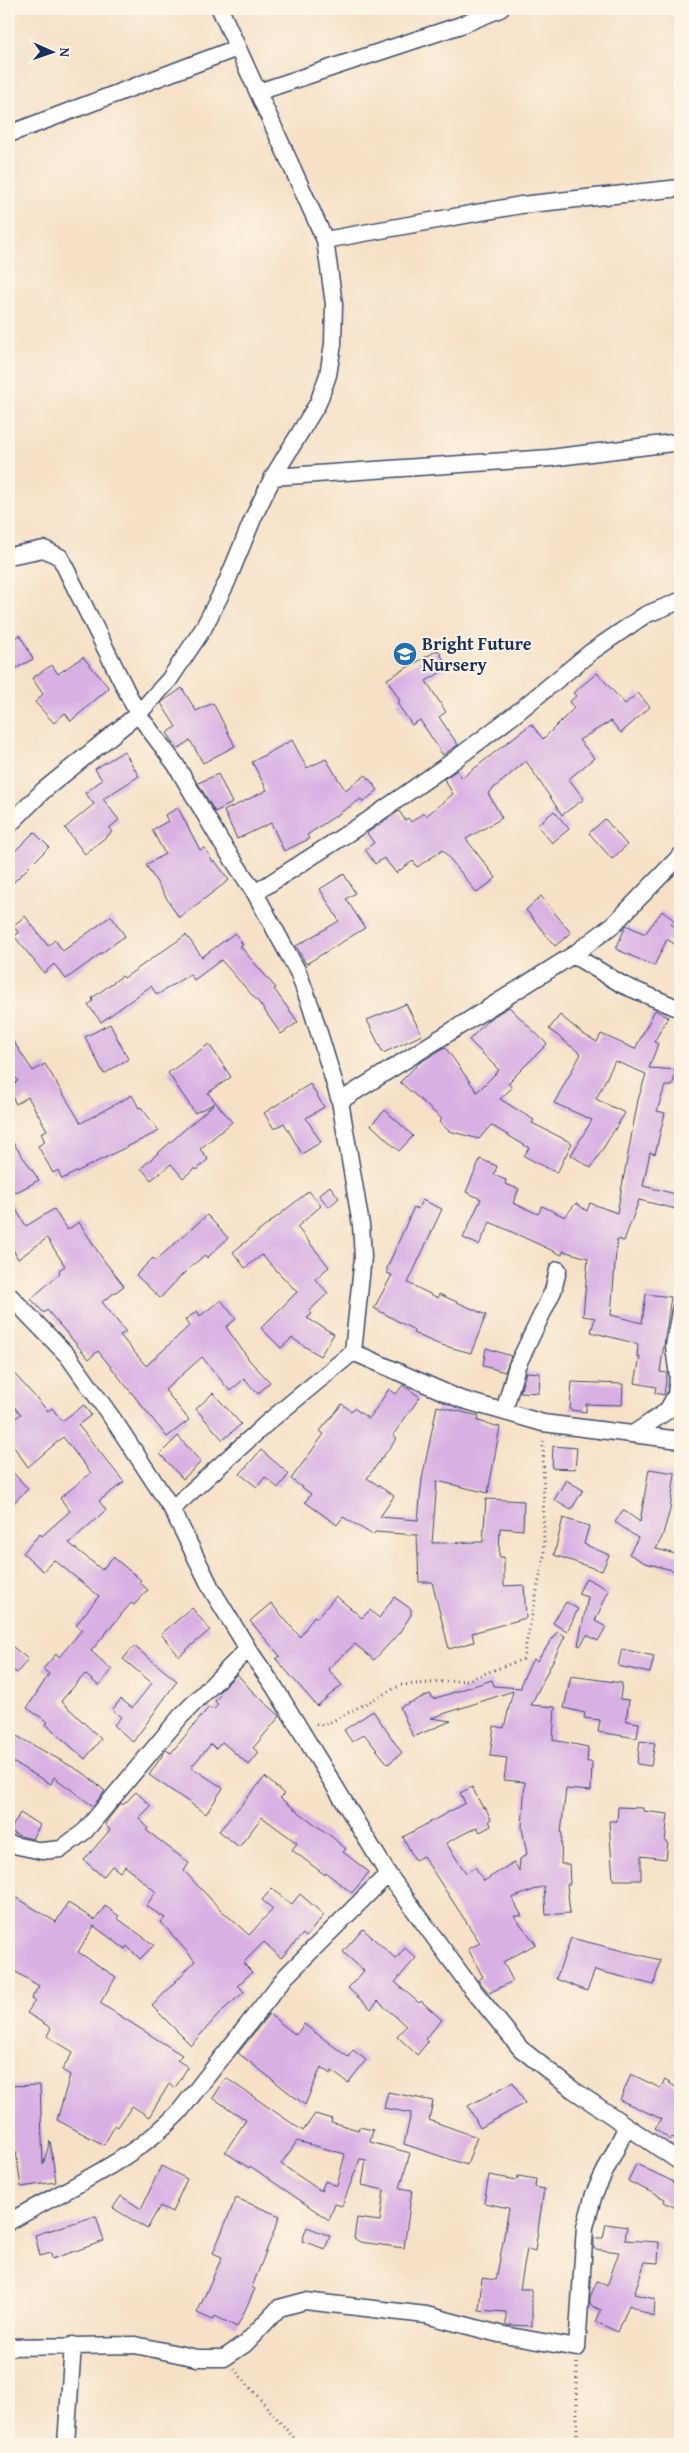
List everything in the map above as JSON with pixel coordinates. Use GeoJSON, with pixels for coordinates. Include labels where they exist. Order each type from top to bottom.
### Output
{"type":"FeatureCollection","features":[{"type":"Feature","properties":{"kind":"street"},"geometry":{"type":"LineString","coordinates":[[9,825],[44,790],[138,714],[169,680],[203,629],[226,584],[273,477],[318,403],[328,375],[334,304],[325,240],[220,9]]}},
{"type":"Feature","properties":{"kind":"street"},"geometry":{"type":"LineString","coordinates":[[258,92],[461,25],[500,9]]}},
{"type":"Feature","properties":{"kind":"street"},"geometry":{"type":"LineString","coordinates":[[9,134],[238,48]]}},
{"type":"Feature","properties":{"kind":"street"},"geometry":{"type":"LineString","coordinates":[[325,240],[521,205],[680,188]]}},
{"type":"Feature","properties":{"kind":"street"},"geometry":{"type":"LineString","coordinates":[[273,477],[550,458],[680,442]]}},
{"type":"Feature","properties":{"kind":"street"},"geometry":{"type":"LineString","coordinates":[[9,556],[44,549],[60,557],[138,714],[176,765],[221,842],[255,893],[298,972],[340,1101],[361,1225],[363,1257],[353,1352],[268,1422],[172,1509]]}},
{"type":"Feature","properties":{"kind":"street"},"geometry":{"type":"LineString","coordinates":[[255,893],[367,821],[453,761],[514,715],[591,652],[645,615],[680,600]]}},
{"type":"Feature","properties":{"kind":"street"},"geometry":{"type":"LineString","coordinates":[[340,1101],[572,955],[614,924],[680,856]]}},
{"type":"Feature","properties":{"kind":"street"},"geometry":{"type":"LineString","coordinates":[[572,955],[623,985],[680,1009]]}},
{"type":"Feature","properties":{"kind":"street"},"geometry":{"type":"LineString","coordinates":[[504,1411],[518,1366],[553,1291],[558,1270]]}},
{"type":"Feature","properties":{"kind":"street"},"geometry":{"type":"LineString","coordinates":[[9,1295],[68,1356],[172,1509],[212,1590],[295,1721],[388,1874],[469,1984],[521,2049],[572,2089],[680,2162]]}},
{"type":"Feature","properties":{"kind":"street"},"geometry":{"type":"LineString","coordinates":[[633,1434],[667,1411],[676,1395],[678,1376],[674,1346],[680,1311]]}},
{"type":"Feature","properties":{"kind":"street"},"geometry":{"type":"LineString","coordinates":[[353,1352],[460,1399],[544,1423],[680,1440]]}},
{"type":"Feature","properties":{"kind":"street"},"geometry":{"type":"LineString","coordinates":[[9,1844],[42,1851],[61,1850],[85,1832],[181,1716],[248,1649]]}},
{"type":"Feature","properties":{"kind":"street"},"geometry":{"type":"LineString","coordinates":[[9,2222],[138,2149],[162,2130],[179,2112],[286,1976],[388,1874]]}},
{"type":"Feature","properties":{"kind":"street"},"geometry":{"type":"LineString","coordinates":[[9,2348],[135,2345],[197,2358],[224,2358],[246,2344],[279,2308],[305,2301],[426,2315],[499,2334],[577,2348],[585,2226],[594,2194],[627,2126]]}},
{"type":"Feature","properties":{"kind":"street"},"geometry":{"type":"LineString","coordinates":[[66,2444],[73,2345]]}},
{"type":"Feature","properties":{"kind":"path"},"geometry":{"type":"LineString","coordinates":[[295,1721],[325,1725],[401,1685],[468,1680],[523,1659],[544,1556],[544,1423]]}},
{"type":"Feature","properties":{"kind":"path"},"geometry":{"type":"LineString","coordinates":[[577,2348],[577,2444]]}},
{"type":"Feature","properties":{"kind":"path"},"geometry":{"type":"LineString","coordinates":[[224,2358],[299,2444]]}},
{"type":"Feature","properties":{"kind":"building"},"geometry":{"type":"Polygon","coordinates":[[[20,635],[33,659],[9,672],[9,641],[20,635]]]}},
{"type":"Feature","properties":{"kind":"building"},"geometry":{"type":"Polygon","coordinates":[[[438,650],[448,668],[426,681],[446,712],[439,717],[458,745],[443,755],[420,720],[412,725],[397,703],[400,701],[387,679],[438,650]]]}},
{"type":"Feature","properties":{"kind":"building"},"geometry":{"type":"Polygon","coordinates":[[[83,657],[109,688],[71,721],[65,713],[54,723],[35,702],[43,694],[32,678],[52,665],[58,674],[83,657]]]}},
{"type":"Feature","properties":{"kind":"building"},"geometry":{"type":"Polygon","coordinates":[[[597,673],[625,704],[638,693],[650,707],[621,733],[611,721],[579,740],[594,758],[569,779],[584,799],[562,815],[526,761],[488,793],[502,818],[466,839],[496,878],[477,893],[443,850],[417,867],[413,861],[396,873],[384,858],[375,864],[365,849],[374,843],[367,833],[399,811],[405,820],[408,818],[411,822],[423,813],[426,816],[453,794],[444,779],[457,770],[462,778],[531,724],[543,739],[574,708],[569,702],[576,696],[573,693],[597,673]]]}},
{"type":"Feature","properties":{"kind":"building"},"geometry":{"type":"Polygon","coordinates":[[[182,688],[196,711],[213,703],[235,746],[203,763],[190,740],[178,749],[167,733],[176,727],[161,703],[182,688]]]}},
{"type":"Feature","properties":{"kind":"building"},"geometry":{"type":"Polygon","coordinates":[[[292,740],[307,768],[326,759],[345,790],[366,775],[378,790],[363,802],[361,799],[307,835],[309,839],[284,851],[271,823],[237,839],[224,811],[267,790],[252,762],[292,740]]]}},
{"type":"Feature","properties":{"kind":"building"},"geometry":{"type":"Polygon","coordinates":[[[124,751],[139,776],[103,799],[119,820],[109,828],[112,832],[85,854],[65,828],[94,804],[85,793],[102,780],[95,769],[124,751]]]}},
{"type":"Feature","properties":{"kind":"building"},"geometry":{"type":"Polygon","coordinates":[[[218,774],[232,803],[215,812],[198,783],[218,774]]]}},
{"type":"Feature","properties":{"kind":"building"},"geometry":{"type":"Polygon","coordinates":[[[178,808],[200,850],[205,848],[213,862],[215,861],[229,880],[179,918],[146,865],[165,854],[152,830],[168,821],[165,815],[178,808]]]}},
{"type":"Feature","properties":{"kind":"building"},"geometry":{"type":"Polygon","coordinates":[[[554,811],[569,829],[552,843],[537,825],[554,811]]]}},
{"type":"Feature","properties":{"kind":"building"},"geometry":{"type":"Polygon","coordinates":[[[605,819],[627,845],[612,859],[589,833],[605,819]]]}},
{"type":"Feature","properties":{"kind":"building"},"geometry":{"type":"Polygon","coordinates":[[[34,832],[49,847],[9,887],[9,857],[34,832]]]}},
{"type":"Feature","properties":{"kind":"building"},"geometry":{"type":"Polygon","coordinates":[[[344,874],[355,893],[346,899],[365,928],[306,964],[296,946],[339,921],[320,889],[344,874]]]}},
{"type":"Feature","properties":{"kind":"building"},"geometry":{"type":"Polygon","coordinates":[[[541,896],[571,933],[555,946],[526,910],[541,896]]]}},
{"type":"Feature","properties":{"kind":"building"},"geometry":{"type":"Polygon","coordinates":[[[662,911],[674,920],[671,924],[680,930],[680,948],[667,939],[654,966],[616,949],[626,925],[645,934],[662,911]]]}},
{"type":"Feature","properties":{"kind":"building"},"geometry":{"type":"Polygon","coordinates":[[[25,916],[48,946],[55,940],[63,951],[111,916],[125,936],[66,979],[54,964],[44,973],[14,936],[19,933],[13,926],[25,916]]]}},
{"type":"Feature","properties":{"kind":"building"},"geometry":{"type":"Polygon","coordinates":[[[235,933],[243,945],[240,946],[276,988],[274,989],[298,1022],[281,1034],[260,1004],[221,960],[194,980],[190,974],[157,995],[151,986],[101,1022],[88,1005],[93,1001],[92,998],[122,976],[124,978],[186,935],[202,957],[235,933]]]}},
{"type":"Feature","properties":{"kind":"building"},"geometry":{"type":"Polygon","coordinates":[[[406,1004],[422,1035],[383,1053],[367,1020],[406,1004]]]}},
{"type":"Feature","properties":{"kind":"building"},"geometry":{"type":"Polygon","coordinates":[[[509,1007],[547,1044],[508,1083],[512,1088],[500,1099],[534,1120],[532,1123],[572,1143],[557,1173],[524,1156],[529,1148],[491,1125],[479,1139],[449,1131],[439,1122],[442,1119],[400,1082],[418,1064],[445,1047],[477,1092],[499,1070],[469,1040],[489,1019],[509,1007]]]}},
{"type":"Feature","properties":{"kind":"building"},"geometry":{"type":"Polygon","coordinates":[[[655,1010],[668,1017],[654,1042],[658,1044],[649,1068],[677,1070],[672,1086],[665,1086],[657,1111],[665,1113],[655,1154],[650,1152],[643,1186],[680,1195],[680,1210],[639,1200],[624,1241],[617,1239],[611,1315],[642,1323],[646,1294],[671,1297],[660,1372],[667,1373],[664,1395],[655,1393],[656,1387],[635,1383],[640,1357],[637,1357],[638,1344],[591,1332],[595,1318],[583,1316],[588,1258],[563,1251],[562,1255],[490,1222],[479,1245],[463,1238],[481,1199],[466,1192],[480,1159],[497,1166],[494,1175],[506,1180],[505,1184],[519,1189],[513,1203],[538,1214],[542,1206],[565,1217],[576,1203],[587,1211],[590,1203],[617,1213],[638,1100],[646,1074],[615,1061],[596,1099],[625,1113],[591,1168],[571,1155],[592,1120],[554,1103],[581,1054],[549,1029],[560,1015],[583,1034],[597,1042],[601,1034],[635,1049],[655,1010]]]}},
{"type":"Feature","properties":{"kind":"building"},"geometry":{"type":"Polygon","coordinates":[[[110,1024],[128,1059],[104,1074],[85,1037],[110,1024]]]}},
{"type":"Feature","properties":{"kind":"building"},"geometry":{"type":"Polygon","coordinates":[[[9,1035],[33,1071],[45,1064],[81,1123],[132,1095],[139,1108],[141,1107],[159,1131],[62,1179],[58,1170],[53,1173],[38,1146],[45,1142],[41,1133],[47,1130],[28,1097],[16,1104],[9,1090],[9,1086],[18,1081],[9,1067],[9,1035]]]}},
{"type":"Feature","properties":{"kind":"building"},"geometry":{"type":"Polygon","coordinates":[[[209,1044],[231,1077],[208,1093],[232,1122],[200,1149],[208,1159],[197,1170],[195,1168],[183,1178],[171,1164],[151,1180],[141,1168],[215,1103],[195,1113],[168,1073],[209,1044]]]}},
{"type":"Feature","properties":{"kind":"building"},"geometry":{"type":"Polygon","coordinates":[[[310,1084],[324,1107],[306,1118],[321,1142],[302,1154],[284,1123],[274,1129],[264,1113],[310,1084]]]}},
{"type":"Feature","properties":{"kind":"building"},"geometry":{"type":"Polygon","coordinates":[[[385,1110],[413,1136],[399,1151],[371,1125],[385,1110]]]}},
{"type":"Feature","properties":{"kind":"building"},"geometry":{"type":"Polygon","coordinates":[[[9,1137],[39,1180],[9,1196],[9,1137]]]}},
{"type":"Feature","properties":{"kind":"building"},"geometry":{"type":"Polygon","coordinates":[[[330,1186],[339,1198],[329,1207],[319,1195],[330,1186]]]}},
{"type":"Feature","properties":{"kind":"building"},"geometry":{"type":"Polygon","coordinates":[[[309,1191],[321,1206],[297,1227],[329,1267],[315,1279],[328,1293],[309,1311],[312,1314],[307,1318],[334,1334],[320,1356],[292,1338],[281,1348],[261,1328],[297,1292],[262,1255],[245,1268],[233,1252],[309,1191]]]}},
{"type":"Feature","properties":{"kind":"building"},"geometry":{"type":"Polygon","coordinates":[[[9,1198],[26,1226],[54,1209],[67,1230],[79,1222],[102,1258],[124,1286],[102,1302],[126,1332],[120,1335],[146,1366],[189,1326],[185,1320],[197,1311],[200,1316],[221,1300],[236,1319],[226,1327],[250,1361],[270,1382],[258,1394],[244,1379],[230,1391],[202,1357],[165,1390],[189,1420],[167,1437],[98,1351],[89,1359],[47,1310],[44,1313],[31,1299],[60,1273],[59,1270],[65,1266],[47,1238],[18,1259],[9,1242],[9,1198]]]}},
{"type":"Feature","properties":{"kind":"building"},"geometry":{"type":"Polygon","coordinates":[[[422,1200],[442,1209],[408,1283],[438,1298],[439,1294],[486,1315],[471,1353],[438,1344],[413,1333],[414,1330],[374,1308],[392,1275],[387,1273],[387,1268],[405,1227],[414,1207],[418,1209],[422,1200]]]}},
{"type":"Feature","properties":{"kind":"building"},"geometry":{"type":"Polygon","coordinates":[[[207,1215],[228,1238],[207,1258],[205,1255],[187,1270],[160,1298],[136,1275],[153,1258],[155,1261],[207,1215]]]}},
{"type":"Feature","properties":{"kind":"building"},"geometry":{"type":"Polygon","coordinates":[[[486,1348],[511,1356],[505,1372],[483,1366],[486,1348]]]}},
{"type":"Feature","properties":{"kind":"building"},"geometry":{"type":"Polygon","coordinates":[[[9,1368],[48,1411],[52,1408],[62,1421],[84,1405],[91,1415],[78,1425],[124,1482],[99,1501],[106,1510],[69,1543],[102,1570],[113,1557],[141,1580],[139,1582],[148,1590],[134,1605],[131,1603],[91,1651],[112,1670],[99,1686],[85,1674],[61,1701],[101,1739],[85,1759],[46,1724],[48,1722],[27,1708],[49,1674],[43,1669],[56,1654],[59,1657],[82,1630],[76,1625],[99,1596],[54,1560],[43,1571],[23,1553],[40,1534],[42,1536],[70,1511],[60,1498],[91,1473],[63,1437],[28,1467],[9,1440],[9,1423],[21,1414],[9,1401],[9,1368]]]}},
{"type":"Feature","properties":{"kind":"building"},"geometry":{"type":"Polygon","coordinates":[[[526,1372],[540,1373],[539,1393],[520,1392],[526,1372]]]}},
{"type":"Feature","properties":{"kind":"building"},"geometry":{"type":"Polygon","coordinates":[[[572,1382],[623,1384],[622,1405],[586,1404],[586,1412],[570,1410],[572,1382]]]}},
{"type":"Feature","properties":{"kind":"building"},"geometry":{"type":"Polygon","coordinates":[[[403,1385],[420,1397],[393,1435],[397,1438],[367,1478],[394,1496],[380,1517],[418,1520],[422,1479],[437,1406],[479,1416],[478,1421],[500,1427],[488,1493],[437,1481],[432,1543],[483,1542],[486,1499],[524,1501],[523,1530],[500,1528],[499,1557],[504,1557],[504,1586],[524,1585],[526,1618],[472,1633],[474,1642],[449,1649],[432,1582],[419,1582],[417,1535],[375,1532],[373,1535],[343,1517],[337,1525],[305,1502],[311,1494],[291,1479],[324,1434],[320,1431],[342,1404],[351,1411],[354,1408],[369,1419],[389,1389],[396,1394],[403,1385]]]}},
{"type":"Feature","properties":{"kind":"building"},"geometry":{"type":"Polygon","coordinates":[[[213,1393],[241,1424],[223,1440],[196,1409],[213,1393]]]}},
{"type":"Feature","properties":{"kind":"building"},"geometry":{"type":"Polygon","coordinates":[[[178,1436],[201,1462],[183,1479],[160,1454],[178,1436]]]}},
{"type":"Feature","properties":{"kind":"building"},"geometry":{"type":"Polygon","coordinates":[[[553,1446],[577,1448],[575,1469],[552,1468],[553,1446]]]}},
{"type":"Feature","properties":{"kind":"building"},"geometry":{"type":"Polygon","coordinates":[[[261,1450],[289,1474],[278,1488],[265,1477],[257,1487],[240,1474],[261,1450]]]}},
{"type":"Feature","properties":{"kind":"building"},"geometry":{"type":"Polygon","coordinates":[[[9,1468],[28,1489],[9,1507],[9,1468]]]}},
{"type":"Feature","properties":{"kind":"building"},"geometry":{"type":"Polygon","coordinates":[[[649,1469],[675,1473],[670,1510],[662,1537],[656,1549],[680,1555],[680,1572],[645,1563],[629,1554],[638,1538],[615,1522],[623,1510],[640,1522],[649,1469]]]}},
{"type":"Feature","properties":{"kind":"building"},"geometry":{"type":"Polygon","coordinates":[[[566,1480],[583,1490],[571,1510],[554,1500],[566,1480]]]}},
{"type":"Feature","properties":{"kind":"building"},"geometry":{"type":"Polygon","coordinates":[[[563,1518],[589,1526],[584,1544],[609,1555],[602,1571],[554,1555],[563,1518]]]}},
{"type":"Feature","properties":{"kind":"building"},"geometry":{"type":"Polygon","coordinates":[[[586,1578],[609,1590],[595,1621],[606,1627],[598,1641],[587,1635],[580,1646],[578,1645],[588,1597],[578,1594],[586,1578]]]}},
{"type":"Feature","properties":{"kind":"building"},"geometry":{"type":"Polygon","coordinates":[[[336,1596],[362,1618],[370,1610],[379,1618],[394,1597],[411,1609],[411,1615],[399,1633],[374,1660],[355,1644],[328,1669],[342,1685],[317,1706],[276,1659],[280,1656],[250,1621],[271,1603],[300,1637],[314,1616],[317,1618],[336,1596]]]}},
{"type":"Feature","properties":{"kind":"building"},"geometry":{"type":"Polygon","coordinates":[[[566,1602],[578,1609],[567,1632],[553,1623],[566,1602]]]}},
{"type":"Feature","properties":{"kind":"building"},"geometry":{"type":"Polygon","coordinates":[[[192,1608],[210,1630],[179,1656],[161,1634],[192,1608]]]}},
{"type":"Feature","properties":{"kind":"building"},"geometry":{"type":"Polygon","coordinates":[[[557,1632],[565,1636],[531,1705],[555,1707],[553,1740],[588,1747],[587,1762],[592,1762],[591,1791],[566,1789],[561,1833],[561,1864],[569,1864],[570,1884],[567,1884],[570,1913],[546,1915],[544,1886],[512,1898],[522,1916],[514,1916],[536,1944],[503,1962],[513,1981],[489,1993],[478,1980],[483,1977],[468,1949],[480,1943],[423,1856],[415,1860],[403,1837],[465,1803],[460,1793],[472,1787],[491,1819],[489,1820],[491,1826],[480,1832],[477,1827],[446,1843],[466,1873],[475,1867],[484,1881],[514,1862],[519,1871],[520,1859],[527,1854],[522,1828],[525,1782],[504,1780],[507,1758],[490,1756],[494,1726],[504,1728],[513,1691],[431,1718],[451,1721],[413,1737],[400,1707],[430,1694],[433,1699],[492,1680],[494,1686],[521,1688],[522,1681],[533,1659],[537,1661],[557,1632]]]}},
{"type":"Feature","properties":{"kind":"building"},"geometry":{"type":"Polygon","coordinates":[[[9,1644],[28,1659],[17,1673],[9,1667],[9,1644]]]}},
{"type":"Feature","properties":{"kind":"building"},"geometry":{"type":"Polygon","coordinates":[[[134,1646],[177,1681],[133,1742],[114,1725],[121,1717],[112,1710],[121,1699],[132,1708],[152,1683],[123,1659],[134,1646]]]}},
{"type":"Feature","properties":{"kind":"building"},"geometry":{"type":"Polygon","coordinates":[[[622,1649],[654,1656],[650,1673],[618,1666],[622,1649]]]}},
{"type":"Feature","properties":{"kind":"building"},"geometry":{"type":"Polygon","coordinates":[[[237,1674],[252,1691],[280,1716],[253,1748],[259,1753],[249,1765],[222,1742],[216,1749],[211,1744],[191,1767],[223,1788],[206,1814],[149,1775],[166,1750],[171,1753],[209,1707],[213,1710],[218,1705],[215,1701],[220,1695],[218,1693],[237,1674]]]}},
{"type":"Feature","properties":{"kind":"building"},"geometry":{"type":"Polygon","coordinates":[[[571,1676],[622,1683],[620,1699],[629,1700],[626,1721],[639,1723],[637,1738],[598,1732],[600,1720],[584,1718],[585,1713],[564,1708],[571,1676]]]}},
{"type":"Feature","properties":{"kind":"building"},"geometry":{"type":"Polygon","coordinates":[[[373,1711],[402,1753],[388,1764],[364,1734],[352,1742],[344,1730],[373,1711]]]}},
{"type":"Feature","properties":{"kind":"building"},"geometry":{"type":"Polygon","coordinates":[[[15,1735],[85,1774],[105,1791],[93,1806],[54,1777],[51,1784],[9,1760],[9,1748],[15,1735]]]}},
{"type":"Feature","properties":{"kind":"building"},"geometry":{"type":"Polygon","coordinates":[[[640,1741],[655,1743],[651,1766],[637,1764],[640,1741]]]}},
{"type":"Feature","properties":{"kind":"building"},"geometry":{"type":"Polygon","coordinates":[[[265,1777],[284,1794],[280,1798],[332,1837],[346,1849],[343,1852],[369,1872],[352,1893],[292,1850],[297,1843],[262,1817],[239,1847],[219,1831],[265,1777]]]}},
{"type":"Feature","properties":{"kind":"building"},"geometry":{"type":"Polygon","coordinates":[[[136,1792],[151,1806],[139,1818],[148,1828],[146,1830],[189,1863],[184,1871],[221,1910],[249,1935],[273,1909],[262,1900],[272,1888],[291,1905],[300,1894],[324,1915],[306,1937],[303,1934],[281,1958],[264,1942],[243,1963],[252,1972],[238,1985],[244,1992],[223,2010],[191,2045],[152,2006],[195,1961],[161,1922],[165,1918],[146,1906],[156,1892],[125,1866],[120,1872],[112,1866],[103,1877],[84,1860],[110,1830],[105,1824],[109,1818],[121,1803],[123,1805],[136,1792]]]}},
{"type":"Feature","properties":{"kind":"building"},"geometry":{"type":"Polygon","coordinates":[[[618,1807],[643,1808],[643,1811],[668,1814],[665,1842],[668,1842],[666,1859],[641,1856],[641,1880],[613,1880],[609,1821],[617,1821],[618,1807]]]}},
{"type":"Feature","properties":{"kind":"building"},"geometry":{"type":"Polygon","coordinates":[[[20,1813],[40,1825],[32,1839],[10,1831],[20,1813]]]}},
{"type":"Feature","properties":{"kind":"building"},"geometry":{"type":"Polygon","coordinates":[[[9,1893],[56,1922],[68,1903],[95,1920],[105,1906],[119,1916],[117,1918],[154,1945],[140,1959],[127,1946],[125,1949],[94,1926],[78,1952],[116,1977],[100,2003],[182,2055],[177,2060],[188,2067],[175,2088],[169,2084],[149,2117],[132,2106],[118,2127],[115,2125],[104,2145],[57,2120],[70,2075],[62,2070],[73,2052],[47,2036],[51,2028],[27,2013],[35,2001],[31,1999],[39,1986],[9,1968],[9,1893]]]}},
{"type":"Feature","properties":{"kind":"building"},"geometry":{"type":"Polygon","coordinates":[[[363,1929],[396,1959],[405,1948],[416,1958],[395,1982],[419,2003],[421,2001],[442,2020],[425,2039],[428,2042],[417,2055],[397,2036],[406,2026],[378,2001],[371,2009],[348,1988],[364,1971],[343,1952],[363,1929]]]}},
{"type":"Feature","properties":{"kind":"building"},"geometry":{"type":"Polygon","coordinates":[[[571,1938],[660,1960],[654,1985],[595,1970],[587,1991],[556,1979],[571,1938]]]}},
{"type":"Feature","properties":{"kind":"building"},"geometry":{"type":"Polygon","coordinates":[[[269,2014],[296,2035],[304,2024],[348,2057],[353,2050],[366,2060],[348,2083],[332,2071],[330,2074],[321,2067],[305,2105],[238,2053],[269,2014]]]}},
{"type":"Feature","properties":{"kind":"building"},"geometry":{"type":"Polygon","coordinates":[[[631,2074],[660,2088],[665,2080],[680,2090],[680,2144],[672,2137],[670,2140],[655,2128],[662,2119],[620,2100],[631,2074]]]}},
{"type":"Feature","properties":{"kind":"building"},"geometry":{"type":"Polygon","coordinates":[[[226,2078],[303,2131],[315,2114],[332,2119],[331,2122],[358,2130],[359,2127],[373,2130],[370,2142],[410,2153],[400,2188],[412,2190],[404,2248],[360,2242],[354,2238],[357,2218],[380,2221],[384,2190],[362,2185],[366,2160],[360,2159],[342,2206],[335,2204],[329,2220],[250,2166],[249,2168],[225,2152],[246,2120],[213,2098],[226,2078]],[[297,2141],[281,2164],[321,2191],[325,2181],[337,2186],[345,2154],[297,2141]]]}},
{"type":"Feature","properties":{"kind":"building"},"geometry":{"type":"Polygon","coordinates":[[[513,2082],[525,2103],[480,2128],[468,2106],[513,2082]]]}},
{"type":"Feature","properties":{"kind":"building"},"geometry":{"type":"Polygon","coordinates":[[[40,2085],[43,2165],[50,2141],[56,2182],[21,2187],[16,2151],[13,2151],[10,2086],[40,2085]]]}},
{"type":"Feature","properties":{"kind":"building"},"geometry":{"type":"Polygon","coordinates":[[[388,2092],[433,2101],[429,2120],[477,2137],[467,2165],[404,2144],[411,2113],[384,2108],[388,2092]]]}},
{"type":"Feature","properties":{"kind":"building"},"geometry":{"type":"Polygon","coordinates":[[[636,2164],[672,2181],[673,2184],[680,2172],[680,2210],[664,2202],[665,2199],[628,2181],[636,2164]]]}},
{"type":"Feature","properties":{"kind":"building"},"geometry":{"type":"Polygon","coordinates":[[[161,2166],[187,2179],[172,2212],[160,2206],[147,2229],[113,2208],[121,2196],[141,2209],[161,2166]]]}},
{"type":"Feature","properties":{"kind":"building"},"geometry":{"type":"Polygon","coordinates":[[[489,2175],[517,2180],[518,2176],[536,2179],[535,2187],[544,2189],[535,2251],[527,2249],[520,2289],[532,2289],[532,2326],[506,2325],[506,2312],[479,2310],[482,2278],[496,2280],[509,2208],[484,2203],[489,2175]]]}},
{"type":"Feature","properties":{"kind":"building"},"geometry":{"type":"Polygon","coordinates":[[[236,2198],[280,2216],[252,2287],[255,2289],[237,2327],[215,2316],[213,2320],[197,2313],[222,2257],[213,2253],[236,2198]]]}},
{"type":"Feature","properties":{"kind":"building"},"geometry":{"type":"Polygon","coordinates":[[[96,2216],[104,2241],[52,2259],[51,2253],[40,2256],[35,2235],[96,2216]]]}},
{"type":"Feature","properties":{"kind":"building"},"geometry":{"type":"Polygon","coordinates":[[[606,2224],[627,2227],[625,2240],[659,2242],[658,2263],[645,2262],[634,2294],[655,2299],[654,2317],[629,2305],[618,2332],[596,2322],[601,2310],[590,2305],[590,2297],[597,2281],[607,2286],[619,2252],[594,2249],[594,2238],[603,2238],[606,2224]]]}},
{"type":"Feature","properties":{"kind":"building"},"geometry":{"type":"Polygon","coordinates":[[[307,2227],[330,2236],[325,2249],[302,2241],[307,2227]]]}},
{"type":"Feature","properties":{"kind":"place","name":"Bright Future Nursery"},"geometry":{"type":"Point","coordinates":[405,654]}}]}
